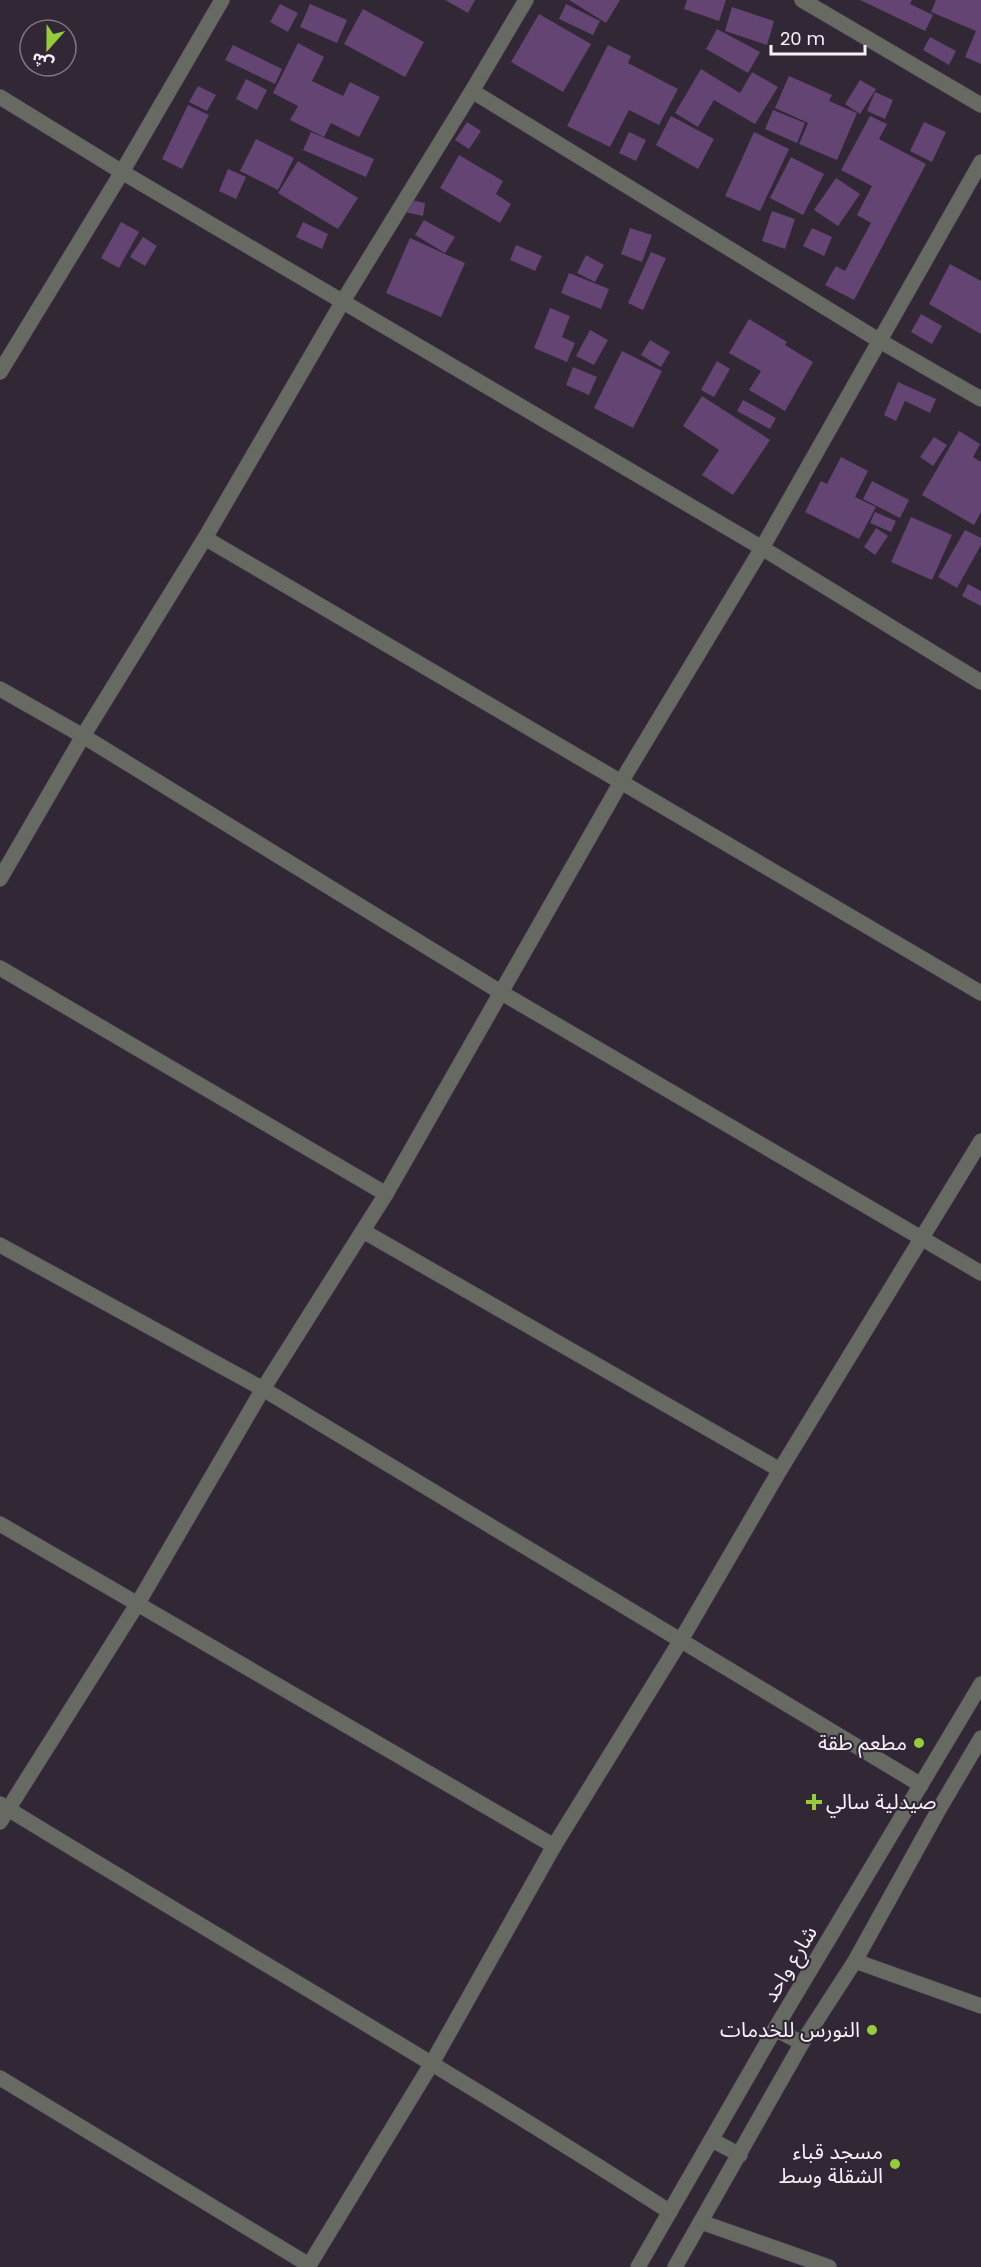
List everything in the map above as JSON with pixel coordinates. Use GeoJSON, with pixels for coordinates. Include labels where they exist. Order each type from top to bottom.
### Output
{"type":"FeatureCollection","features":[{"type":"Feature","properties":{"kind":"street"},"geometry":{"type":"LineString","coordinates":[[0,372],[122,172],[222,0]]}},
{"type":"Feature","properties":{"kind":"street"},"geometry":{"type":"LineString","coordinates":[[0,879],[83,736],[205,538],[343,301],[526,0]]}},
{"type":"Feature","properties":{"kind":"street"},"geometry":{"type":"LineString","coordinates":[[804,0],[981,105]]}},
{"type":"Feature","properties":{"kind":"street"},"geometry":{"type":"LineString","coordinates":[[472,91],[880,341],[981,399]]}},
{"type":"Feature","properties":{"kind":"street"},"geometry":{"type":"LineString","coordinates":[[0,97],[122,172],[762,548],[981,682]]}},
{"type":"Feature","properties":{"kind":"street"},"geometry":{"type":"LineString","coordinates":[[670,2212],[432,2063],[2,1812],[138,1603],[263,1389],[386,1194],[621,782],[762,548],[981,162]]}},
{"type":"Feature","properties":{"kind":"street"},"geometry":{"type":"LineString","coordinates":[[205,538],[981,993]]}},
{"type":"Feature","properties":{"kind":"street"},"geometry":{"type":"LineString","coordinates":[[0,689],[83,736],[502,993],[981,1273]]}},
{"type":"Feature","properties":{"kind":"street"},"geometry":{"type":"LineString","coordinates":[[0,969],[386,1194]]}},
{"type":"Feature","properties":{"kind":"street"},"geometry":{"type":"LineString","coordinates":[[0,2078],[309,2266],[432,2063],[554,1846],[681,1640],[780,1470],[981,1141]]}},
{"type":"Feature","properties":{"kind":"street"},"geometry":{"type":"LineString","coordinates":[[363,1231],[780,1470]]}},
{"type":"Feature","properties":{"kind":"street"},"geometry":{"type":"LineString","coordinates":[[0,1245],[263,1389],[921,1785]]}},
{"type":"Feature","properties":{"kind":"street"},"geometry":{"type":"LineString","coordinates":[[0,1524],[554,1846]]}},
{"type":"Feature","properties":{"kind":"street","name":"شارع واحد"},"geometry":{"type":"LineString","coordinates":[[638,2267],[775,2029],[981,1684]]}},
{"type":"Feature","properties":{"kind":"street"},"geometry":{"type":"LineString","coordinates":[[675,2267],[802,2043],[855,1961],[938,1811],[981,1739]]}},
{"type":"Feature","properties":{"kind":"street"},"geometry":{"type":"LineString","coordinates":[[855,1961],[981,2006]]}},
{"type":"Feature","properties":{"kind":"street"},"geometry":{"type":"LineString","coordinates":[[775,2029],[802,2043]]}},
{"type":"Feature","properties":{"kind":"street"},"geometry":{"type":"LineString","coordinates":[[712,2139],[740,2155]]}},
{"type":"Feature","properties":{"kind":"street"},"geometry":{"type":"LineString","coordinates":[[701,2222],[829,2267]]}},
{"type":"Feature","properties":{"kind":"building"},"geometry":{"type":"Polygon","coordinates":[[[445,0],[475,0],[468,13],[445,0]]]}},
{"type":"Feature","properties":{"kind":"building"},"geometry":{"type":"Polygon","coordinates":[[[569,0],[620,0],[606,23],[569,0]]]}},
{"type":"Feature","properties":{"kind":"building"},"geometry":{"type":"Polygon","coordinates":[[[687,0],[726,0],[719,21],[684,9],[687,0]]]}},
{"type":"Feature","properties":{"kind":"building"},"geometry":{"type":"Polygon","coordinates":[[[860,0],[912,0],[910,4],[933,15],[925,31],[860,0]]]}},
{"type":"Feature","properties":{"kind":"building"},"geometry":{"type":"Polygon","coordinates":[[[936,0],[981,0],[981,64],[965,57],[976,31],[931,12],[936,0]]]}},
{"type":"Feature","properties":{"kind":"building"},"geometry":{"type":"Polygon","coordinates":[[[280,4],[298,13],[288,32],[270,22],[280,4]]]}},
{"type":"Feature","properties":{"kind":"building"},"geometry":{"type":"Polygon","coordinates":[[[310,4],[347,20],[337,43],[300,27],[310,4]]]}},
{"type":"Feature","properties":{"kind":"building"},"geometry":{"type":"Polygon","coordinates":[[[566,4],[600,21],[593,35],[559,19],[566,4]]]}},
{"type":"Feature","properties":{"kind":"building"},"geometry":{"type":"Polygon","coordinates":[[[732,7],[774,21],[767,45],[725,31],[732,7]]]}},
{"type":"Feature","properties":{"kind":"building"},"geometry":{"type":"Polygon","coordinates":[[[363,9],[424,42],[405,77],[344,44],[363,9]]]}},
{"type":"Feature","properties":{"kind":"building"},"geometry":{"type":"Polygon","coordinates":[[[539,14],[591,44],[563,92],[511,62],[539,14]]]}},
{"type":"Feature","properties":{"kind":"building"},"geometry":{"type":"Polygon","coordinates":[[[717,29],[760,52],[748,73],[706,49],[717,29]]]}},
{"type":"Feature","properties":{"kind":"building"},"geometry":{"type":"Polygon","coordinates":[[[930,37],[956,51],[949,65],[923,50],[930,37]]]}},
{"type":"Feature","properties":{"kind":"building"},"geometry":{"type":"Polygon","coordinates":[[[298,43],[324,57],[312,81],[343,96],[350,82],[380,97],[359,137],[331,123],[324,137],[290,120],[298,106],[273,93],[298,43]]]}},
{"type":"Feature","properties":{"kind":"building"},"geometry":{"type":"Polygon","coordinates":[[[233,45],[282,69],[275,84],[225,60],[233,45]]]}},
{"type":"Feature","properties":{"kind":"building"},"geometry":{"type":"Polygon","coordinates":[[[608,45],[631,56],[628,63],[678,89],[659,125],[629,110],[610,147],[567,126],[608,45]]]}},
{"type":"Feature","properties":{"kind":"building"},"geometry":{"type":"Polygon","coordinates":[[[701,69],[740,93],[752,72],[778,87],[755,124],[714,100],[698,127],[675,113],[701,69]]]}},
{"type":"Feature","properties":{"kind":"building"},"geometry":{"type":"Polygon","coordinates":[[[789,76],[832,95],[829,101],[857,113],[837,160],[799,144],[808,123],[775,108],[789,76]]]}},
{"type":"Feature","properties":{"kind":"building"},"geometry":{"type":"Polygon","coordinates":[[[246,79],[267,90],[257,110],[236,99],[246,79]]]}},
{"type":"Feature","properties":{"kind":"building"},"geometry":{"type":"Polygon","coordinates":[[[860,80],[876,89],[860,114],[845,104],[860,80]]]}},
{"type":"Feature","properties":{"kind":"building"},"geometry":{"type":"Polygon","coordinates":[[[198,86],[216,95],[207,111],[189,102],[198,86]]]}},
{"type":"Feature","properties":{"kind":"building"},"geometry":{"type":"Polygon","coordinates":[[[875,92],[893,100],[885,119],[867,111],[875,92]]]}},
{"type":"Feature","properties":{"kind":"building"},"geometry":{"type":"Polygon","coordinates":[[[188,105],[209,115],[182,169],[162,159],[188,105]]]}},
{"type":"Feature","properties":{"kind":"building"},"geometry":{"type":"Polygon","coordinates":[[[773,110],[805,123],[797,143],[765,129],[773,110]]]}},
{"type":"Feature","properties":{"kind":"building"},"geometry":{"type":"Polygon","coordinates":[[[671,116],[714,139],[698,169],[656,145],[671,116]]]}},
{"type":"Feature","properties":{"kind":"building"},"geometry":{"type":"Polygon","coordinates":[[[870,116],[887,124],[879,139],[926,164],[854,300],[825,285],[836,266],[845,271],[871,223],[857,215],[872,186],[841,170],[870,116]]]}},
{"type":"Feature","properties":{"kind":"building"},"geometry":{"type":"Polygon","coordinates":[[[467,122],[481,131],[469,149],[455,140],[467,122]]]}},
{"type":"Feature","properties":{"kind":"building"},"geometry":{"type":"Polygon","coordinates":[[[924,122],[946,132],[932,162],[910,151],[924,122]]]}},
{"type":"Feature","properties":{"kind":"building"},"geometry":{"type":"Polygon","coordinates":[[[311,132],[374,159],[366,177],[303,150],[311,132]]]}},
{"type":"Feature","properties":{"kind":"building"},"geometry":{"type":"Polygon","coordinates":[[[629,132],[646,140],[636,161],[619,153],[629,132]]]}},
{"type":"Feature","properties":{"kind":"building"},"geometry":{"type":"Polygon","coordinates":[[[754,132],[789,149],[760,211],[725,196],[754,132]]]}},
{"type":"Feature","properties":{"kind":"building"},"geometry":{"type":"Polygon","coordinates":[[[256,139],[294,158],[278,190],[240,171],[256,139]]]}},
{"type":"Feature","properties":{"kind":"building"},"geometry":{"type":"Polygon","coordinates":[[[459,155],[503,181],[496,194],[511,204],[500,223],[440,188],[459,155]]]}},
{"type":"Feature","properties":{"kind":"building"},"geometry":{"type":"Polygon","coordinates":[[[791,157],[824,174],[803,215],[770,198],[791,157]]]}},
{"type":"Feature","properties":{"kind":"building"},"geometry":{"type":"Polygon","coordinates":[[[298,161],[358,198],[338,229],[278,193],[298,161]]]}},
{"type":"Feature","properties":{"kind":"building"},"geometry":{"type":"Polygon","coordinates":[[[228,169],[246,177],[236,199],[219,191],[228,169]]]}},
{"type":"Feature","properties":{"kind":"building"},"geometry":{"type":"Polygon","coordinates":[[[836,178],[860,194],[838,226],[814,210],[836,178]]]}},
{"type":"Feature","properties":{"kind":"building"},"geometry":{"type":"Polygon","coordinates":[[[403,198],[425,203],[423,216],[400,211],[403,198]]]}},
{"type":"Feature","properties":{"kind":"building"},"geometry":{"type":"Polygon","coordinates":[[[772,211],[795,219],[785,249],[762,241],[772,211]]]}},
{"type":"Feature","properties":{"kind":"building"},"geometry":{"type":"Polygon","coordinates":[[[424,220],[455,237],[445,253],[415,235],[424,220]]]}},
{"type":"Feature","properties":{"kind":"building"},"geometry":{"type":"Polygon","coordinates":[[[121,222],[139,232],[119,268],[101,258],[121,222]]]}},
{"type":"Feature","properties":{"kind":"building"},"geometry":{"type":"Polygon","coordinates":[[[303,222],[328,234],[322,249],[296,237],[303,222]]]}},
{"type":"Feature","properties":{"kind":"building"},"geometry":{"type":"Polygon","coordinates":[[[630,228],[652,235],[642,262],[621,254],[630,228]]]}},
{"type":"Feature","properties":{"kind":"building"},"geometry":{"type":"Polygon","coordinates":[[[812,228],[832,237],[824,256],[803,246],[812,228]]]}},
{"type":"Feature","properties":{"kind":"building"},"geometry":{"type":"Polygon","coordinates":[[[143,237],[157,246],[145,266],[130,257],[143,237]]]}},
{"type":"Feature","properties":{"kind":"building"},"geometry":{"type":"Polygon","coordinates":[[[410,238],[465,263],[441,317],[386,293],[410,238]]]}},
{"type":"Feature","properties":{"kind":"building"},"geometry":{"type":"Polygon","coordinates":[[[516,245],[542,256],[535,271],[510,260],[516,245]]]}},
{"type":"Feature","properties":{"kind":"building"},"geometry":{"type":"Polygon","coordinates":[[[651,252],[666,258],[643,310],[628,303],[651,252]]]}},
{"type":"Feature","properties":{"kind":"building"},"geometry":{"type":"Polygon","coordinates":[[[586,255],[604,265],[595,282],[577,273],[586,255]]]}},
{"type":"Feature","properties":{"kind":"building"},"geometry":{"type":"Polygon","coordinates":[[[950,264],[981,281],[981,334],[929,304],[950,264]]]}},
{"type":"Feature","properties":{"kind":"building"},"geometry":{"type":"Polygon","coordinates":[[[569,273],[609,289],[601,309],[561,293],[569,273]]]}},
{"type":"Feature","properties":{"kind":"building"},"geometry":{"type":"Polygon","coordinates":[[[550,308],[570,316],[562,337],[575,343],[567,362],[534,348],[550,308]]]}},
{"type":"Feature","properties":{"kind":"building"},"geometry":{"type":"Polygon","coordinates":[[[921,314],[942,326],[932,344],[911,332],[921,314]]]}},
{"type":"Feature","properties":{"kind":"building"},"geometry":{"type":"Polygon","coordinates":[[[749,319],[787,342],[785,345],[813,362],[785,411],[749,390],[761,371],[729,353],[749,319]]]}},
{"type":"Feature","properties":{"kind":"building"},"geometry":{"type":"Polygon","coordinates":[[[590,330],[608,340],[594,365],[576,356],[590,330]]]}},
{"type":"Feature","properties":{"kind":"building"},"geometry":{"type":"Polygon","coordinates":[[[650,340],[670,352],[661,367],[641,355],[650,340]]]}},
{"type":"Feature","properties":{"kind":"building"},"geometry":{"type":"Polygon","coordinates":[[[622,351],[662,371],[633,428],[594,408],[622,351]]]}},
{"type":"Feature","properties":{"kind":"building"},"geometry":{"type":"Polygon","coordinates":[[[717,361],[730,369],[714,397],[701,390],[717,361]]]}},
{"type":"Feature","properties":{"kind":"building"},"geometry":{"type":"Polygon","coordinates":[[[573,367],[597,377],[589,395],[566,385],[573,367]]]}},
{"type":"Feature","properties":{"kind":"building"},"geometry":{"type":"Polygon","coordinates":[[[898,382],[936,399],[930,413],[905,401],[896,421],[884,415],[898,382]]]}},
{"type":"Feature","properties":{"kind":"building"},"geometry":{"type":"Polygon","coordinates":[[[702,396],[770,440],[733,495],[702,475],[719,450],[683,426],[702,396]]]}},
{"type":"Feature","properties":{"kind":"building"},"geometry":{"type":"Polygon","coordinates":[[[743,400],[776,418],[770,429],[737,411],[743,400]]]}},
{"type":"Feature","properties":{"kind":"building"},"geometry":{"type":"Polygon","coordinates":[[[959,431],[980,444],[973,457],[981,462],[981,512],[974,525],[922,495],[959,431]]]}},
{"type":"Feature","properties":{"kind":"building"},"geometry":{"type":"Polygon","coordinates":[[[934,437],[947,445],[933,466],[920,457],[934,437]]]}},
{"type":"Feature","properties":{"kind":"building"},"geometry":{"type":"Polygon","coordinates":[[[841,457],[868,471],[855,497],[876,507],[859,539],[805,512],[821,481],[827,484],[841,457]]]}},
{"type":"Feature","properties":{"kind":"building"},"geometry":{"type":"Polygon","coordinates":[[[872,481],[909,500],[900,518],[863,499],[872,481]]]}},
{"type":"Feature","properties":{"kind":"building"},"geometry":{"type":"Polygon","coordinates":[[[875,512],[896,521],[891,532],[870,523],[875,512]]]}},
{"type":"Feature","properties":{"kind":"building"},"geometry":{"type":"Polygon","coordinates":[[[911,517],[952,535],[932,580],[891,562],[911,517]]]}},
{"type":"Feature","properties":{"kind":"building"},"geometry":{"type":"Polygon","coordinates":[[[876,528],[888,536],[875,555],[864,547],[876,528]]]}},
{"type":"Feature","properties":{"kind":"building"},"geometry":{"type":"Polygon","coordinates":[[[965,530],[981,538],[981,545],[957,588],[938,577],[965,530]]]}},
{"type":"Feature","properties":{"kind":"building"},"geometry":{"type":"Polygon","coordinates":[[[968,584],[981,591],[981,606],[962,596],[968,584]]]}},
{"type":"Feature","properties":{"kind":"place","name":"مطعم طقة"},"geometry":{"type":"Point","coordinates":[919,1743]}},
{"type":"Feature","properties":{"kind":"place","name":"صيدلية سالي"},"geometry":{"type":"Point","coordinates":[814,1802]}},
{"type":"Feature","properties":{"kind":"place","name":"النورس للخدمات"},"geometry":{"type":"Point","coordinates":[872,2030]}},
{"type":"Feature","properties":{"kind":"place","name":"مسجد قباء الشقلة وسط"},"geometry":{"type":"Point","coordinates":[895,2164]}}]}
